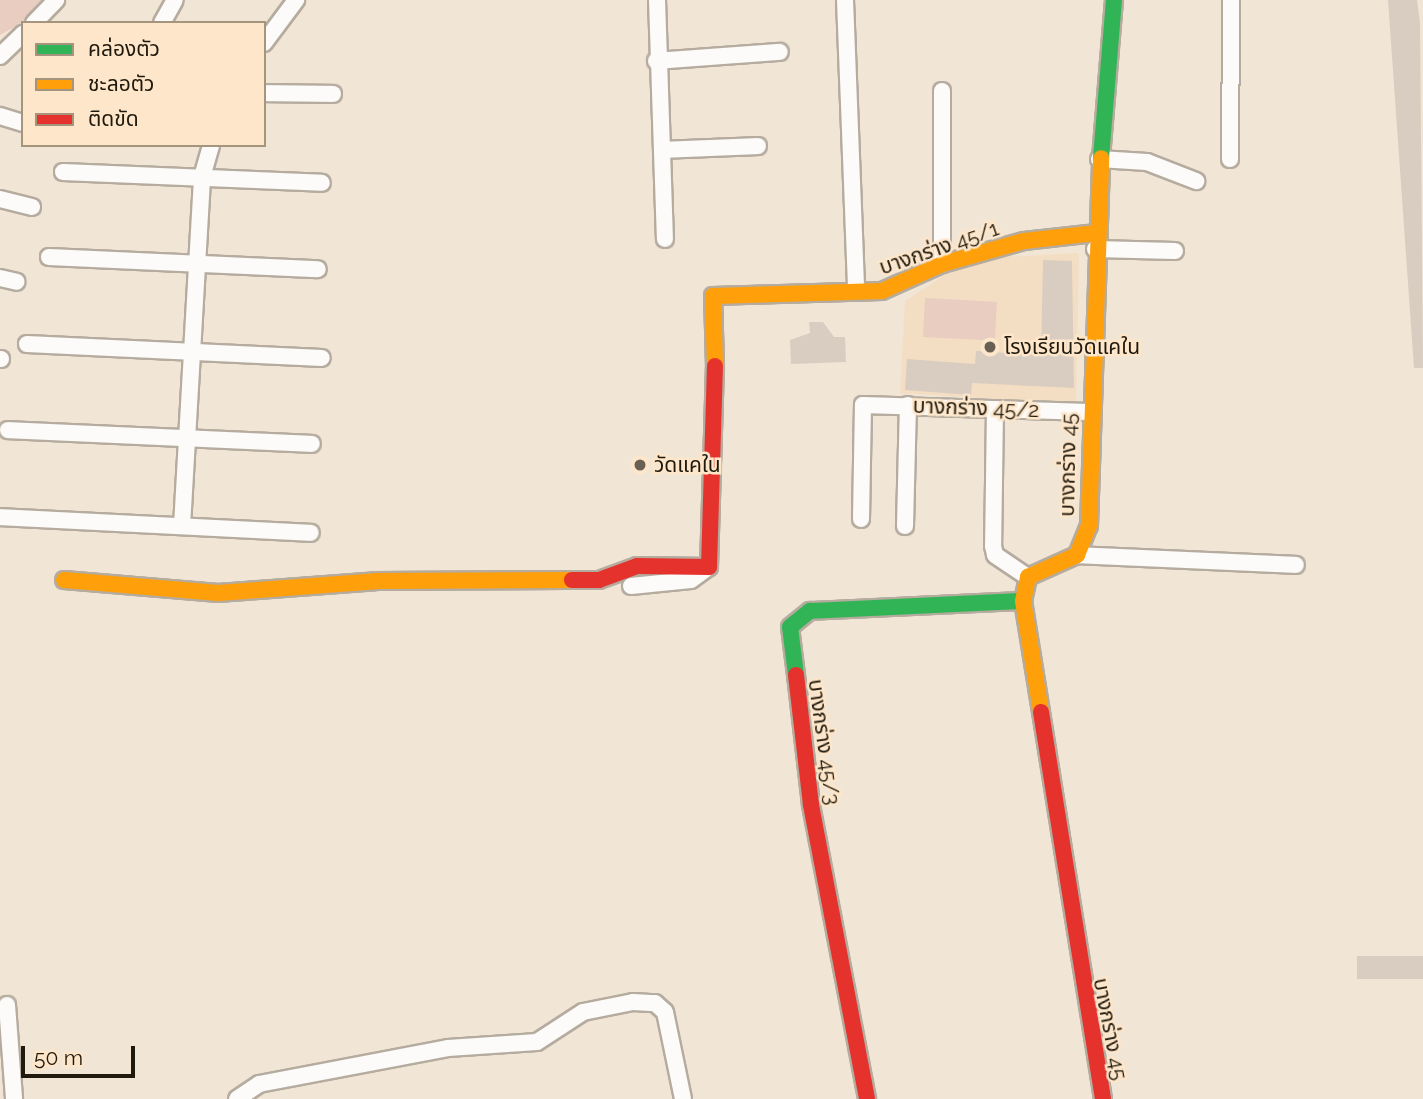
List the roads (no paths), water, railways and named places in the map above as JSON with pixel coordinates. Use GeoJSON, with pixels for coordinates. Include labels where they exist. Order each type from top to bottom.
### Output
{"type":"FeatureCollection","features":[{"type":"Feature","properties":{"kind":"street"},"geometry":{"type":"LineString","coordinates":[[36,21],[55,0]]}},
{"type":"Feature","properties":{"kind":"street"},"geometry":{"type":"LineString","coordinates":[[163,21],[175,0]]}},
{"type":"Feature","properties":{"kind":"street"},"geometry":{"type":"LineString","coordinates":[[266,40],[296,0]]}},
{"type":"Feature","properties":{"kind":"street"},"geometry":{"type":"LineString","coordinates":[[657,0],[656,61],[665,239]]}},
{"type":"Feature","properties":{"kind":"street"},"geometry":{"type":"LineString","coordinates":[[845,0],[856,291]]}},
{"type":"Feature","properties":{"kind":"street","name":"บางกร่าง 45"},"geometry":{"type":"LineString","coordinates":[[1077,555],[1089,526],[1089,412],[1095,241],[1099,159],[1114,0]]}},
{"type":"Feature","properties":{"kind":"street"},"geometry":{"type":"LineString","coordinates":[[1230,159],[1231,0]]}},
{"type":"Feature","properties":{"kind":"street"},"geometry":{"type":"LineString","coordinates":[[0,57],[21,37]]}},
{"type":"Feature","properties":{"kind":"street"},"geometry":{"type":"LineString","coordinates":[[656,61],[780,52]]}},
{"type":"Feature","properties":{"kind":"street"},"geometry":{"type":"LineString","coordinates":[[942,91],[942,264]]}},
{"type":"Feature","properties":{"kind":"street"},"geometry":{"type":"LineString","coordinates":[[266,93],[333,94]]}},
{"type":"Feature","properties":{"kind":"street"},"geometry":{"type":"LineString","coordinates":[[0,116],[21,122]]}},
{"type":"Feature","properties":{"kind":"street"},"geometry":{"type":"LineString","coordinates":[[662,150],[758,146]]}},
{"type":"Feature","properties":{"kind":"street"},"geometry":{"type":"LineString","coordinates":[[183,526],[202,177],[210,147]]}},
{"type":"Feature","properties":{"kind":"street"},"geometry":{"type":"LineString","coordinates":[[1099,159],[1146,162],[1196,181]]}},
{"type":"Feature","properties":{"kind":"street"},"geometry":{"type":"LineString","coordinates":[[63,172],[322,183]]}},
{"type":"Feature","properties":{"kind":"street"},"geometry":{"type":"LineString","coordinates":[[0,199],[32,207]]}},
{"type":"Feature","properties":{"kind":"street","name":"บางกร่าง 45/1"},"geometry":{"type":"LineString","coordinates":[[709,567],[717,412],[713,296],[856,291],[900,286],[942,264],[1024,241],[1095,241]]}},
{"type":"Feature","properties":{"kind":"street"},"geometry":{"type":"LineString","coordinates":[[1095,241],[1175,251]]}},
{"type":"Feature","properties":{"kind":"street"},"geometry":{"type":"LineString","coordinates":[[49,257],[318,269]]}},
{"type":"Feature","properties":{"kind":"street"},"geometry":{"type":"LineString","coordinates":[[0,278],[17,282]]}},
{"type":"Feature","properties":{"kind":"street"},"geometry":{"type":"LineString","coordinates":[[27,344],[322,358]]}},
{"type":"Feature","properties":{"kind":"street","name":"บางกร่าง 45/2"},"geometry":{"type":"LineString","coordinates":[[861,519],[863,405],[1089,412]]}},
{"type":"Feature","properties":{"kind":"street"},"geometry":{"type":"LineString","coordinates":[[905,526],[908,405]]}},
{"type":"Feature","properties":{"kind":"street"},"geometry":{"type":"LineString","coordinates":[[995,409],[993,545],[995,555],[1028,577],[1077,555],[1296,565]]}},
{"type":"Feature","properties":{"kind":"street"},"geometry":{"type":"LineString","coordinates":[[8,430],[312,444]]}},
{"type":"Feature","properties":{"kind":"street"},"geometry":{"type":"LineString","coordinates":[[0,517],[310,533]]}},
{"type":"Feature","properties":{"kind":"street"},"geometry":{"type":"LineString","coordinates":[[65,580],[218,593],[376,581],[591,581],[637,566],[709,567]]}},
{"type":"Feature","properties":{"kind":"street"},"geometry":{"type":"LineString","coordinates":[[631,586],[697,579],[709,567]]}},
{"type":"Feature","properties":{"kind":"street","name":"บางกร่าง 45"},"geometry":{"type":"LineString","coordinates":[[1028,577],[1023,601],[1102,1099]]}},
{"type":"Feature","properties":{"kind":"street","name":"บางกร่าง 45/3"},"geometry":{"type":"LineString","coordinates":[[867,1099],[809,792],[790,627],[810,611],[1023,601]]}},
{"type":"Feature","properties":{"kind":"street"},"geometry":{"type":"LineString","coordinates":[[239,1099],[259,1084],[423,1053],[537,1042],[583,1012],[633,1002],[654,1003],[665,1012],[683,1099]]}},
{"type":"Feature","properties":{"kind":"street"},"geometry":{"type":"LineString","coordinates":[[7,1005],[13,1099]]}},
{"type":"Feature","properties":{"kind":"place","name":"โรงเรียนวัดแคใน"},"geometry":{"type":"Point","coordinates":[990,347]}},
{"type":"Feature","properties":{"kind":"place","name":"วัดแคใน"},"geometry":{"type":"Point","coordinates":[640,465]}}]}
